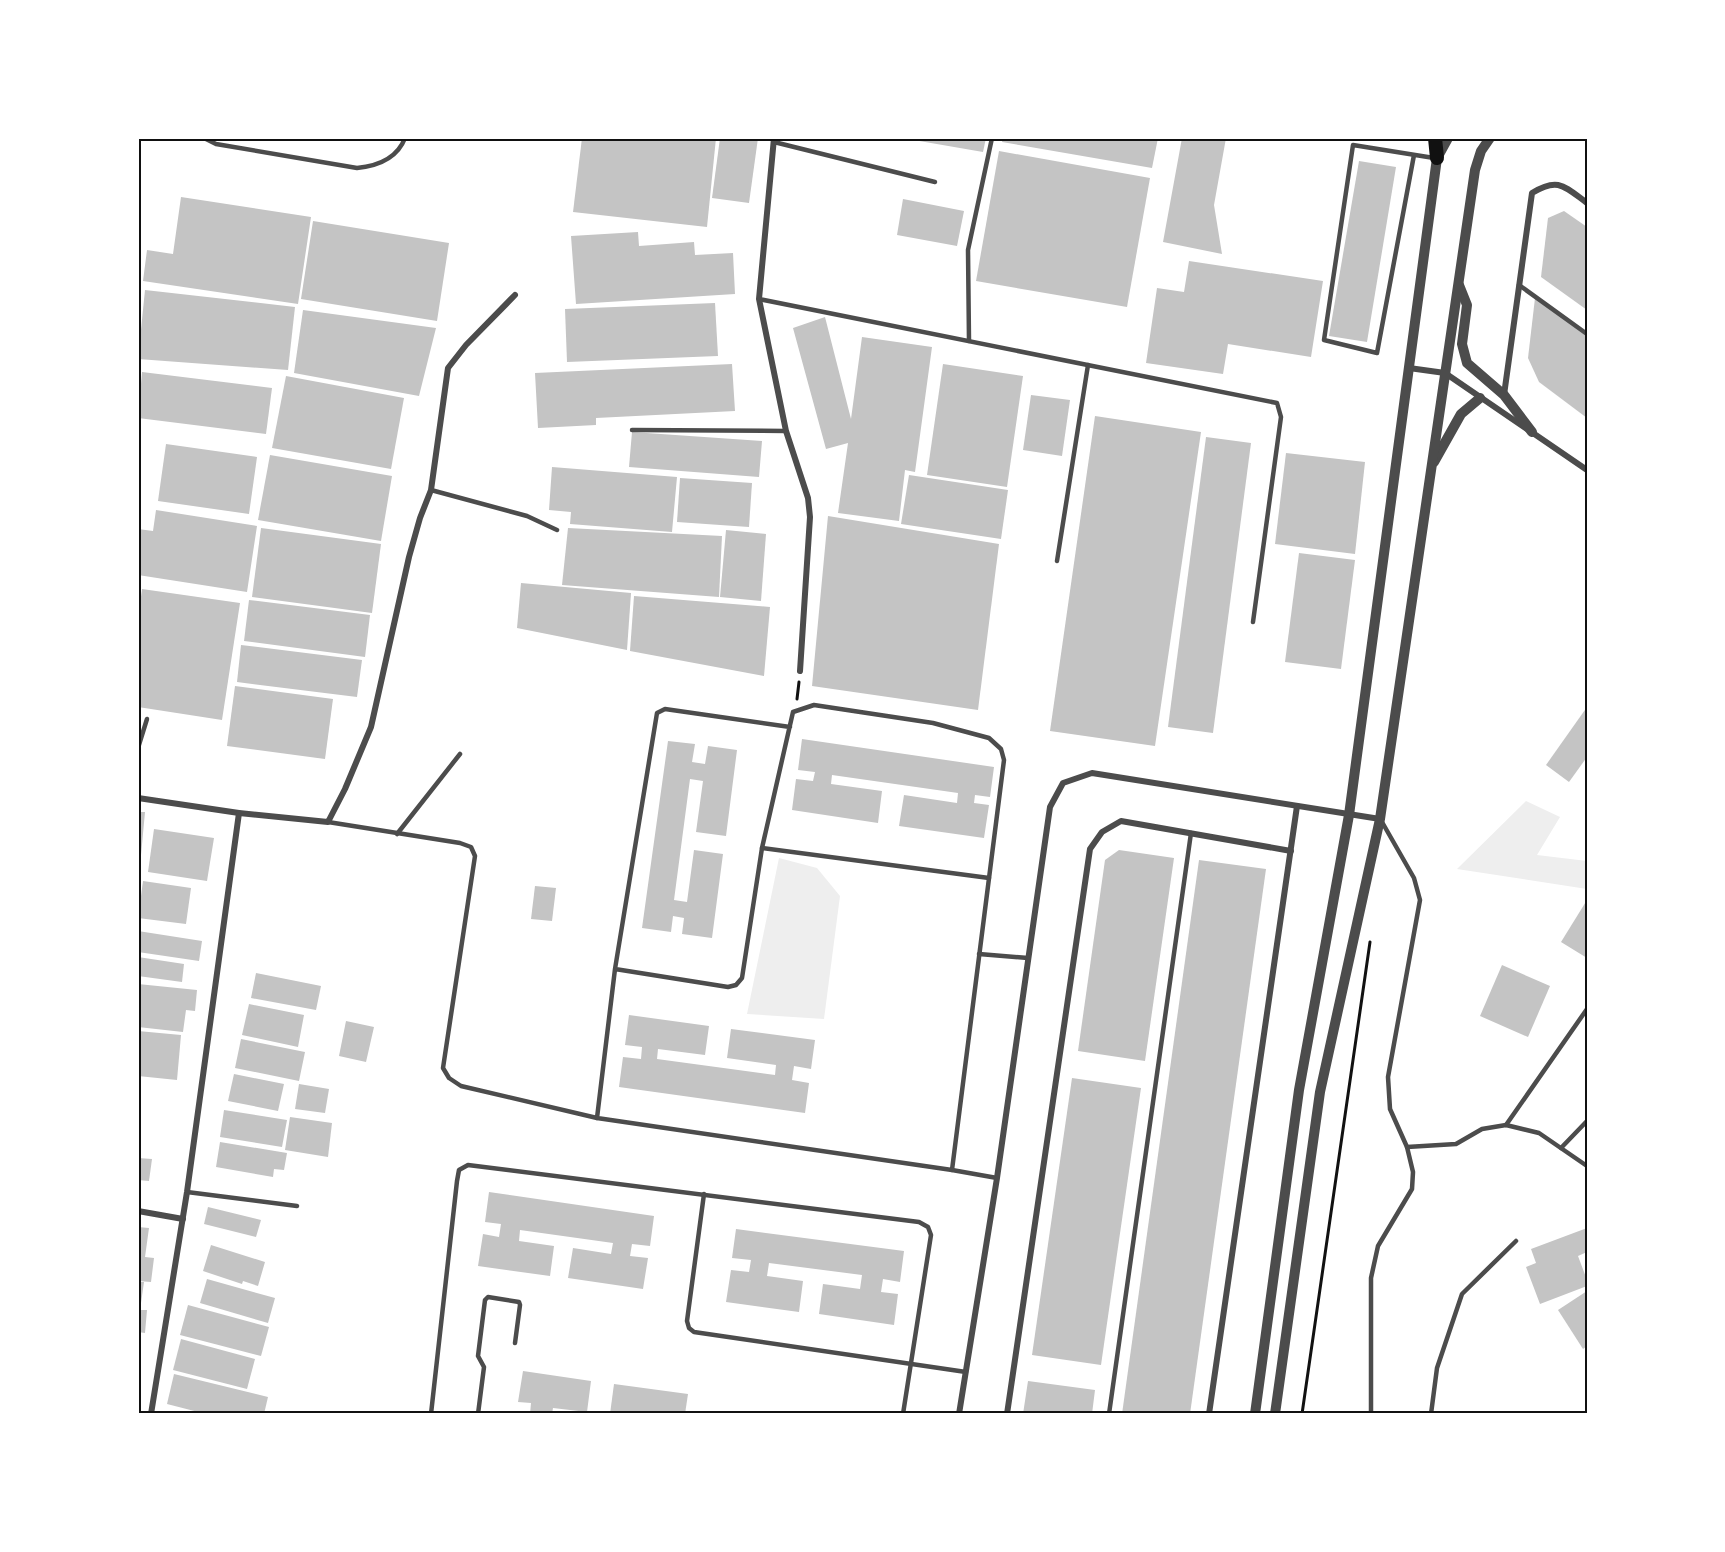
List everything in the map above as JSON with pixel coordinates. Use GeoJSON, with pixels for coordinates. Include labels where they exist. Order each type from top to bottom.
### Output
{"type":"FeatureCollection","features":[{"type":"Feature","properties":{"kind":"main road"},"geometry":{"type":"LineString","coordinates":[[1435,138],[1437,158]]}},
{"type":"Feature","properties":{"kind":"street"},"geometry":{"type":"LineString","coordinates":[[1254,1414],[1299,1090],[1349,815],[1437,158],[1448,138]]}},
{"type":"Feature","properties":{"kind":"street"},"geometry":{"type":"LineString","coordinates":[[1275,1414],[1320,1092],[1380,819],[1475,170],[1481,151],[1490,138]]}},
{"type":"Feature","properties":{"kind":"street"},"geometry":{"type":"LineString","coordinates":[[774,140],[759,299],[786,432],[808,498],[810,517],[800,671]]}},
{"type":"Feature","properties":{"kind":"street"},"geometry":{"type":"LineString","coordinates":[[1504,395],[1532,193],[1546,184],[1561,184],[1587,202]]}},
{"type":"Feature","properties":{"kind":"street"},"geometry":{"type":"LineString","coordinates":[[1459,285],[1467,305],[1462,344],[1467,363],[1504,395],[1532,432]]}},
{"type":"Feature","properties":{"kind":"street"},"geometry":{"type":"LineString","coordinates":[[138,798],[239,813],[328,822],[345,789],[370,727],[409,557],[431,490],[448,368],[466,345],[515,295]]}},
{"type":"Feature","properties":{"kind":"street"},"geometry":{"type":"LineString","coordinates":[[1409,368],[1445,373],[1587,470]]}},
{"type":"Feature","properties":{"kind":"street"},"geometry":{"type":"LineString","coordinates":[[1430,471],[1461,414],[1480,398]]}},
{"type":"Feature","properties":{"kind":"street"},"geometry":{"type":"LineString","coordinates":[[959,1414],[997,1178],[1050,807],[1064,783],[1092,773],[1380,819]]}},
{"type":"Feature","properties":{"kind":"street"},"geometry":{"type":"LineString","coordinates":[[1209,1414],[1297,806]]}},
{"type":"Feature","properties":{"kind":"street"},"geometry":{"type":"LineString","coordinates":[[151,1414],[187,1192],[239,813]]}},
{"type":"Feature","properties":{"kind":"street"},"geometry":{"type":"LineString","coordinates":[[1007,1414],[1090,849],[1102,832],[1121,821],[1291,851]]}},
{"type":"Feature","properties":{"kind":"street"},"geometry":{"type":"LineString","coordinates":[[138,1211],[183,1219]]}},
{"type":"Feature","properties":{"kind":"lane"},"geometry":{"type":"LineString","coordinates":[[204,138],[216,144],[357,168],[373,166],[385,161],[400,148],[405,138]]}},
{"type":"Feature","properties":{"kind":"lane"},"geometry":{"type":"LineString","coordinates":[[969,341],[968,250],[992,138]]}},
{"type":"Feature","properties":{"kind":"lane"},"geometry":{"type":"LineString","coordinates":[[774,140],[934,182]]}},
{"type":"Feature","properties":{"kind":"lane"},"geometry":{"type":"LineString","coordinates":[[1414,155],[1377,352],[1324,340],[1353,145],[1437,158]]}},
{"type":"Feature","properties":{"kind":"lane"},"geometry":{"type":"LineString","coordinates":[[1519,285],[1587,334]]}},
{"type":"Feature","properties":{"kind":"lane"},"geometry":{"type":"LineString","coordinates":[[759,299],[1277,403],[1281,417],[1253,622]]}},
{"type":"Feature","properties":{"kind":"lane"},"geometry":{"type":"LineString","coordinates":[[1057,561],[1088,365]]}},
{"type":"Feature","properties":{"kind":"lane"},"geometry":{"type":"LineString","coordinates":[[632,430],[786,432]]}},
{"type":"Feature","properties":{"kind":"lane"},"geometry":{"type":"LineString","coordinates":[[431,490],[527,516],[557,530]]}},
{"type":"Feature","properties":{"kind":"lane"},"geometry":{"type":"LineString","coordinates":[[615,969],[728,987],[736,986],[742,978],[762,848],[793,712],[814,705],[933,723],[989,738],[1001,749],[1004,760],[952,1170]]}},
{"type":"Feature","properties":{"kind":"lane"},"geometry":{"type":"LineString","coordinates":[[597,1118],[615,969],[657,713],[665,709],[790,727]]}},
{"type":"Feature","properties":{"kind":"lane"},"geometry":{"type":"LineString","coordinates":[[138,748],[147,719]]}},
{"type":"Feature","properties":{"kind":"lane"},"geometry":{"type":"LineString","coordinates":[[397,834],[460,754]]}},
{"type":"Feature","properties":{"kind":"lane"},"geometry":{"type":"LineString","coordinates":[[1371,1414],[1371,1278],[1378,1246],[1412,1189],[1413,1172],[1407,1147],[1390,1109],[1388,1077],[1420,900],[1414,878],[1380,819]]}},
{"type":"Feature","properties":{"kind":"lane"},"geometry":{"type":"LineString","coordinates":[[328,822],[460,843],[471,847],[475,856],[443,1068],[449,1078],[461,1086],[597,1118],[997,1178]]}},
{"type":"Feature","properties":{"kind":"lane"},"geometry":{"type":"LineString","coordinates":[[1109,1414],[1191,833]]}},
{"type":"Feature","properties":{"kind":"lane"},"geometry":{"type":"LineString","coordinates":[[762,848],[989,878]]}},
{"type":"Feature","properties":{"kind":"lane"},"geometry":{"type":"LineString","coordinates":[[979,954],[1028,958]]}},
{"type":"Feature","properties":{"kind":"lane"},"geometry":{"type":"LineString","coordinates":[[1506,1125],[1587,1009]]}},
{"type":"Feature","properties":{"kind":"lane"},"geometry":{"type":"LineString","coordinates":[[1561,1148],[1587,1121]]}},
{"type":"Feature","properties":{"kind":"lane"},"geometry":{"type":"LineString","coordinates":[[1407,1147],[1456,1144],[1482,1129],[1506,1125],[1539,1133],[1587,1166]]}},
{"type":"Feature","properties":{"kind":"lane"},"geometry":{"type":"LineString","coordinates":[[431,1414],[459,1170],[468,1164],[919,1222],[928,1227],[931,1235],[903,1414]]}},
{"type":"Feature","properties":{"kind":"lane"},"geometry":{"type":"LineString","coordinates":[[187,1192],[297,1206]]}},
{"type":"Feature","properties":{"kind":"lane"},"geometry":{"type":"LineString","coordinates":[[704,1194],[687,1321],[689,1328],[694,1332],[966,1372]]}},
{"type":"Feature","properties":{"kind":"lane"},"geometry":{"type":"LineString","coordinates":[[1431,1414],[1437,1368],[1462,1293],[1515,1241]]}},
{"type":"Feature","properties":{"kind":"lane"},"geometry":{"type":"LineString","coordinates":[[478,1414],[484,1367],[478,1356],[485,1300],[488,1297],[519,1302],[515,1343]]}},
{"type":"Feature","properties":{"kind":"path"},"geometry":{"type":"LineString","coordinates":[[1302,1414],[1370,939]]}},
{"type":"Feature","properties":{"kind":"shaded area"},"geometry":{"type":"Polygon","coordinates":[[[1526,801],[1560,817],[1537,855],[1587,861],[1587,889],[1457,869],[1526,801]]]}},
{"type":"Feature","properties":{"kind":"shaded area"},"geometry":{"type":"Polygon","coordinates":[[[779,858],[817,868],[840,896],[824,1019],[747,1014],[779,858]]]}},
{"type":"Feature","properties":{"kind":"building"},"geometry":{"type":"Polygon","coordinates":[[[582,138],[716,138],[707,227],[573,212],[582,138]]]}},
{"type":"Feature","properties":{"kind":"building"},"geometry":{"type":"Polygon","coordinates":[[[720,138],[758,138],[749,203],[712,198],[720,138]]]}},
{"type":"Feature","properties":{"kind":"building"},"geometry":{"type":"Polygon","coordinates":[[[902,138],[986,138],[983,152],[902,138]]]}},
{"type":"Feature","properties":{"kind":"building"},"geometry":{"type":"Polygon","coordinates":[[[1003,138],[1158,138],[1152,168],[1002,142],[1003,138]]]}},
{"type":"Feature","properties":{"kind":"building"},"geometry":{"type":"Polygon","coordinates":[[[1182,138],[1226,138],[1214,205],[1222,254],[1163,242],[1182,138]]]}},
{"type":"Feature","properties":{"kind":"building"},"geometry":{"type":"Polygon","coordinates":[[[999,151],[1150,178],[1127,307],[976,281],[999,151]]]}},
{"type":"Feature","properties":{"kind":"building"},"geometry":{"type":"Polygon","coordinates":[[[1359,161],[1396,167],[1367,342],[1329,336],[1359,161]]]}},
{"type":"Feature","properties":{"kind":"building"},"geometry":{"type":"Polygon","coordinates":[[[181,197],[311,217],[298,304],[143,281],[147,250],[173,254],[181,197]]]}},
{"type":"Feature","properties":{"kind":"building"},"geometry":{"type":"Polygon","coordinates":[[[903,199],[964,211],[957,246],[897,235],[903,199]]]}},
{"type":"Feature","properties":{"kind":"building"},"geometry":{"type":"Polygon","coordinates":[[[1564,211],[1587,227],[1587,310],[1541,277],[1548,218],[1564,211]]]}},
{"type":"Feature","properties":{"kind":"building"},"geometry":{"type":"Polygon","coordinates":[[[313,221],[449,243],[437,321],[301,299],[313,221]]]}},
{"type":"Feature","properties":{"kind":"building"},"geometry":{"type":"Polygon","coordinates":[[[638,232],[639,246],[694,242],[695,255],[733,253],[735,294],[576,304],[571,236],[638,232]]]}},
{"type":"Feature","properties":{"kind":"building"},"geometry":{"type":"Polygon","coordinates":[[[1189,261],[1323,281],[1311,357],[1228,344],[1223,374],[1146,363],[1157,288],[1184,292],[1189,261]]]}},
{"type":"Feature","properties":{"kind":"building"},"geometry":{"type":"Polygon","coordinates":[[[145,290],[295,307],[288,370],[138,359],[145,290]]]}},
{"type":"Feature","properties":{"kind":"building"},"geometry":{"type":"Polygon","coordinates":[[[1535,298],[1587,336],[1587,418],[1539,382],[1528,358],[1535,298]]]}},
{"type":"Feature","properties":{"kind":"building"},"geometry":{"type":"Polygon","coordinates":[[[715,303],[718,356],[567,362],[565,309],[715,303]]]}},
{"type":"Feature","properties":{"kind":"building"},"geometry":{"type":"Polygon","coordinates":[[[303,310],[436,328],[419,396],[294,373],[303,310]]]}},
{"type":"Feature","properties":{"kind":"building"},"geometry":{"type":"Polygon","coordinates":[[[825,317],[851,419],[862,337],[932,347],[915,472],[905,470],[899,521],[838,513],[848,443],[826,449],[793,328],[825,317]]]}},
{"type":"Feature","properties":{"kind":"building"},"geometry":{"type":"Polygon","coordinates":[[[732,364],[735,411],[596,418],[596,425],[538,428],[535,373],[732,364]]]}},
{"type":"Feature","properties":{"kind":"building"},"geometry":{"type":"Polygon","coordinates":[[[943,364],[1023,376],[1007,487],[927,475],[943,364]]]}},
{"type":"Feature","properties":{"kind":"building"},"geometry":{"type":"Polygon","coordinates":[[[142,372],[272,388],[266,434],[138,418],[142,372]]]}},
{"type":"Feature","properties":{"kind":"building"},"geometry":{"type":"Polygon","coordinates":[[[286,376],[404,398],[391,469],[272,448],[286,376]]]}},
{"type":"Feature","properties":{"kind":"building"},"geometry":{"type":"Polygon","coordinates":[[[1031,395],[1070,400],[1062,456],[1023,450],[1031,395]]]}},
{"type":"Feature","properties":{"kind":"building"},"geometry":{"type":"Polygon","coordinates":[[[1095,416],[1201,432],[1155,746],[1050,731],[1095,416]]]}},
{"type":"Feature","properties":{"kind":"building"},"geometry":{"type":"Polygon","coordinates":[[[632,432],[762,441],[759,477],[629,467],[632,432]]]}},
{"type":"Feature","properties":{"kind":"building"},"geometry":{"type":"Polygon","coordinates":[[[1206,437],[1251,443],[1213,733],[1168,727],[1206,437]]]}},
{"type":"Feature","properties":{"kind":"building"},"geometry":{"type":"Polygon","coordinates":[[[166,444],[257,457],[249,514],[158,501],[166,444]]]}},
{"type":"Feature","properties":{"kind":"building"},"geometry":{"type":"Polygon","coordinates":[[[1286,453],[1365,462],[1355,554],[1275,544],[1286,453]]]}},
{"type":"Feature","properties":{"kind":"building"},"geometry":{"type":"Polygon","coordinates":[[[270,455],[392,476],[381,541],[258,520],[270,455]]]}},
{"type":"Feature","properties":{"kind":"building"},"geometry":{"type":"Polygon","coordinates":[[[552,467],[677,477],[672,532],[570,524],[571,512],[549,510],[552,467]]]}},
{"type":"Feature","properties":{"kind":"building"},"geometry":{"type":"Polygon","coordinates":[[[909,475],[1008,490],[1001,539],[901,524],[909,475]]]}},
{"type":"Feature","properties":{"kind":"building"},"geometry":{"type":"Polygon","coordinates":[[[680,478],[752,483],[749,527],[677,522],[680,478]]]}},
{"type":"Feature","properties":{"kind":"building"},"geometry":{"type":"Polygon","coordinates":[[[156,510],[257,526],[247,592],[138,575],[138,529],[153,531],[156,510]]]}},
{"type":"Feature","properties":{"kind":"building"},"geometry":{"type":"Polygon","coordinates":[[[828,516],[999,544],[978,710],[812,686],[828,516]]]}},
{"type":"Feature","properties":{"kind":"building"},"geometry":{"type":"Polygon","coordinates":[[[261,528],[381,544],[372,613],[252,597],[261,528]]]}},
{"type":"Feature","properties":{"kind":"building"},"geometry":{"type":"Polygon","coordinates":[[[568,528],[722,536],[719,597],[562,585],[568,528]]]}},
{"type":"Feature","properties":{"kind":"building"},"geometry":{"type":"Polygon","coordinates":[[[726,530],[766,534],[761,601],[720,597],[726,530]]]}},
{"type":"Feature","properties":{"kind":"building"},"geometry":{"type":"Polygon","coordinates":[[[1299,553],[1355,560],[1341,669],[1285,662],[1299,553]]]}},
{"type":"Feature","properties":{"kind":"building"},"geometry":{"type":"Polygon","coordinates":[[[521,583],[631,593],[627,650],[517,628],[521,583]]]}},
{"type":"Feature","properties":{"kind":"building"},"geometry":{"type":"Polygon","coordinates":[[[142,589],[240,603],[222,720],[138,707],[138,619],[142,589]]]}},
{"type":"Feature","properties":{"kind":"building"},"geometry":{"type":"Polygon","coordinates":[[[634,596],[770,607],[764,676],[630,651],[634,596]]]}},
{"type":"Feature","properties":{"kind":"building"},"geometry":{"type":"Polygon","coordinates":[[[249,600],[370,615],[365,657],[244,641],[249,600]]]}},
{"type":"Feature","properties":{"kind":"building"},"geometry":{"type":"Polygon","coordinates":[[[241,645],[362,660],[357,697],[237,682],[241,645]]]}},
{"type":"Feature","properties":{"kind":"building"},"geometry":{"type":"Polygon","coordinates":[[[235,686],[333,699],[325,759],[227,746],[235,686]]]}},
{"type":"Feature","properties":{"kind":"building"},"geometry":{"type":"Polygon","coordinates":[[[1587,707],[1587,757],[1569,782],[1546,765],[1587,707]]]}},
{"type":"Feature","properties":{"kind":"building"},"geometry":{"type":"Polygon","coordinates":[[[802,739],[994,767],[990,797],[975,795],[974,803],[989,805],[984,838],[899,826],[904,795],[957,803],[958,793],[832,775],[831,784],[882,791],[878,823],[792,810],[796,779],[813,781],[815,772],[798,770],[802,739]]]}},
{"type":"Feature","properties":{"kind":"building"},"geometry":{"type":"Polygon","coordinates":[[[668,741],[695,744],[692,762],[705,764],[708,746],[737,750],[726,836],[696,832],[703,781],[690,779],[674,900],[687,902],[694,850],[723,854],[712,938],[682,934],[684,918],[673,916],[671,932],[642,928],[668,741]]]}},
{"type":"Feature","properties":{"kind":"building"},"geometry":{"type":"Polygon","coordinates":[[[138,812],[145,812],[140,866],[138,866],[138,812]]]}},
{"type":"Feature","properties":{"kind":"building"},"geometry":{"type":"Polygon","coordinates":[[[154,829],[214,838],[207,881],[148,872],[154,829]]]}},
{"type":"Feature","properties":{"kind":"building"},"geometry":{"type":"Polygon","coordinates":[[[1119,850],[1174,858],[1145,1061],[1078,1051],[1105,860],[1119,850]]]}},
{"type":"Feature","properties":{"kind":"building"},"geometry":{"type":"Polygon","coordinates":[[[1199,860],[1266,869],[1190,1414],[1122,1414],[1199,860]]]}},
{"type":"Feature","properties":{"kind":"building"},"geometry":{"type":"Polygon","coordinates":[[[143,881],[191,888],[186,924],[138,918],[143,881]]]}},
{"type":"Feature","properties":{"kind":"building"},"geometry":{"type":"Polygon","coordinates":[[[535,886],[556,888],[552,921],[531,919],[535,886]]]}},
{"type":"Feature","properties":{"kind":"building"},"geometry":{"type":"Polygon","coordinates":[[[1587,900],[1587,958],[1561,942],[1587,900]]]}},
{"type":"Feature","properties":{"kind":"building"},"geometry":{"type":"Polygon","coordinates":[[[138,931],[202,941],[199,961],[138,952],[138,931]]]}},
{"type":"Feature","properties":{"kind":"building"},"geometry":{"type":"Polygon","coordinates":[[[138,957],[184,964],[182,982],[138,976],[138,957]]]}},
{"type":"Feature","properties":{"kind":"building"},"geometry":{"type":"Polygon","coordinates":[[[1502,965],[1550,986],[1528,1037],[1480,1016],[1502,965]]]}},
{"type":"Feature","properties":{"kind":"building"},"geometry":{"type":"Polygon","coordinates":[[[256,973],[321,986],[316,1010],[251,998],[256,973]]]}},
{"type":"Feature","properties":{"kind":"building"},"geometry":{"type":"Polygon","coordinates":[[[138,984],[197,990],[195,1011],[186,1010],[183,1032],[138,1027],[138,984]]]}},
{"type":"Feature","properties":{"kind":"building"},"geometry":{"type":"Polygon","coordinates":[[[249,1004],[304,1015],[298,1047],[242,1035],[249,1004]]]}},
{"type":"Feature","properties":{"kind":"building"},"geometry":{"type":"Polygon","coordinates":[[[629,1015],[709,1026],[705,1055],[658,1049],[657,1059],[775,1075],[776,1065],[727,1058],[731,1029],[815,1040],[811,1069],[794,1066],[792,1080],[809,1083],[805,1113],[619,1087],[623,1057],[641,1059],[642,1047],[625,1045],[629,1015]]]}},
{"type":"Feature","properties":{"kind":"building"},"geometry":{"type":"Polygon","coordinates":[[[346,1021],[374,1027],[366,1062],[339,1056],[346,1021]]]}},
{"type":"Feature","properties":{"kind":"building"},"geometry":{"type":"Polygon","coordinates":[[[138,1031],[181,1035],[177,1080],[138,1076],[138,1031]]]}},
{"type":"Feature","properties":{"kind":"building"},"geometry":{"type":"Polygon","coordinates":[[[241,1039],[305,1052],[299,1081],[235,1068],[241,1039]]]}},
{"type":"Feature","properties":{"kind":"building"},"geometry":{"type":"Polygon","coordinates":[[[234,1074],[284,1084],[278,1111],[228,1101],[234,1074]]]}},
{"type":"Feature","properties":{"kind":"building"},"geometry":{"type":"Polygon","coordinates":[[[1072,1078],[1141,1088],[1101,1365],[1032,1355],[1072,1078]]]}},
{"type":"Feature","properties":{"kind":"building"},"geometry":{"type":"Polygon","coordinates":[[[299,1084],[329,1089],[325,1113],[295,1109],[299,1084]]]}},
{"type":"Feature","properties":{"kind":"building"},"geometry":{"type":"Polygon","coordinates":[[[224,1110],[287,1120],[282,1147],[220,1137],[224,1110]]]}},
{"type":"Feature","properties":{"kind":"building"},"geometry":{"type":"Polygon","coordinates":[[[290,1117],[332,1123],[328,1157],[285,1150],[290,1117]]]}},
{"type":"Feature","properties":{"kind":"building"},"geometry":{"type":"Polygon","coordinates":[[[220,1142],[287,1153],[284,1170],[274,1169],[273,1177],[216,1167],[220,1142]]]}},
{"type":"Feature","properties":{"kind":"building"},"geometry":{"type":"Polygon","coordinates":[[[138,1158],[152,1159],[149,1181],[138,1180],[138,1158]]]}},
{"type":"Feature","properties":{"kind":"building"},"geometry":{"type":"Polygon","coordinates":[[[489,1192],[654,1216],[650,1246],[632,1244],[630,1256],[648,1258],[643,1289],[568,1278],[573,1248],[611,1254],[613,1243],[520,1230],[519,1241],[554,1246],[550,1276],[478,1266],[483,1234],[499,1237],[501,1224],[485,1222],[489,1192]]]}},
{"type":"Feature","properties":{"kind":"building"},"geometry":{"type":"Polygon","coordinates":[[[208,1207],[261,1220],[256,1237],[204,1224],[208,1207]]]}},
{"type":"Feature","properties":{"kind":"building"},"geometry":{"type":"Polygon","coordinates":[[[138,1227],[149,1228],[145,1257],[154,1258],[151,1282],[138,1281],[138,1227]]]}},
{"type":"Feature","properties":{"kind":"building"},"geometry":{"type":"Polygon","coordinates":[[[1587,1228],[1587,1252],[1578,1256],[1587,1286],[1540,1304],[1526,1267],[1536,1263],[1531,1249],[1587,1228]]]}},
{"type":"Feature","properties":{"kind":"building"},"geometry":{"type":"Polygon","coordinates":[[[736,1229],[904,1251],[900,1282],[883,1279],[881,1292],[898,1294],[894,1325],[819,1314],[823,1284],[860,1289],[862,1275],[769,1263],[767,1276],[803,1281],[799,1312],[726,1302],[731,1270],[749,1272],[751,1260],[732,1258],[736,1229]]]}},
{"type":"Feature","properties":{"kind":"building"},"geometry":{"type":"Polygon","coordinates":[[[211,1245],[265,1262],[258,1286],[243,1281],[242,1284],[203,1271],[211,1245]]]}},
{"type":"Feature","properties":{"kind":"building"},"geometry":{"type":"Polygon","coordinates":[[[207,1279],[275,1298],[268,1323],[200,1303],[207,1279]]]}},
{"type":"Feature","properties":{"kind":"building"},"geometry":{"type":"Polygon","coordinates":[[[138,1282],[144,1282],[140,1310],[147,1310],[145,1333],[138,1332],[138,1282]]]}},
{"type":"Feature","properties":{"kind":"building"},"geometry":{"type":"Polygon","coordinates":[[[1587,1291],[1587,1346],[1583,1349],[1558,1310],[1587,1291]]]}},
{"type":"Feature","properties":{"kind":"building"},"geometry":{"type":"Polygon","coordinates":[[[188,1305],[269,1327],[261,1356],[180,1335],[188,1305]]]}},
{"type":"Feature","properties":{"kind":"building"},"geometry":{"type":"Polygon","coordinates":[[[181,1339],[255,1359],[247,1389],[173,1370],[181,1339]]]}},
{"type":"Feature","properties":{"kind":"building"},"geometry":{"type":"Polygon","coordinates":[[[523,1371],[591,1381],[587,1412],[553,1408],[552,1414],[530,1414],[531,1403],[518,1402],[523,1371]]]}},
{"type":"Feature","properties":{"kind":"building"},"geometry":{"type":"Polygon","coordinates":[[[174,1374],[268,1397],[264,1414],[206,1414],[167,1404],[174,1374]]]}},
{"type":"Feature","properties":{"kind":"building"},"geometry":{"type":"Polygon","coordinates":[[[1028,1381],[1095,1390],[1092,1414],[1023,1414],[1028,1381]]]}},
{"type":"Feature","properties":{"kind":"building"},"geometry":{"type":"Polygon","coordinates":[[[614,1384],[688,1394],[685,1414],[610,1414],[614,1384]]]}}]}
